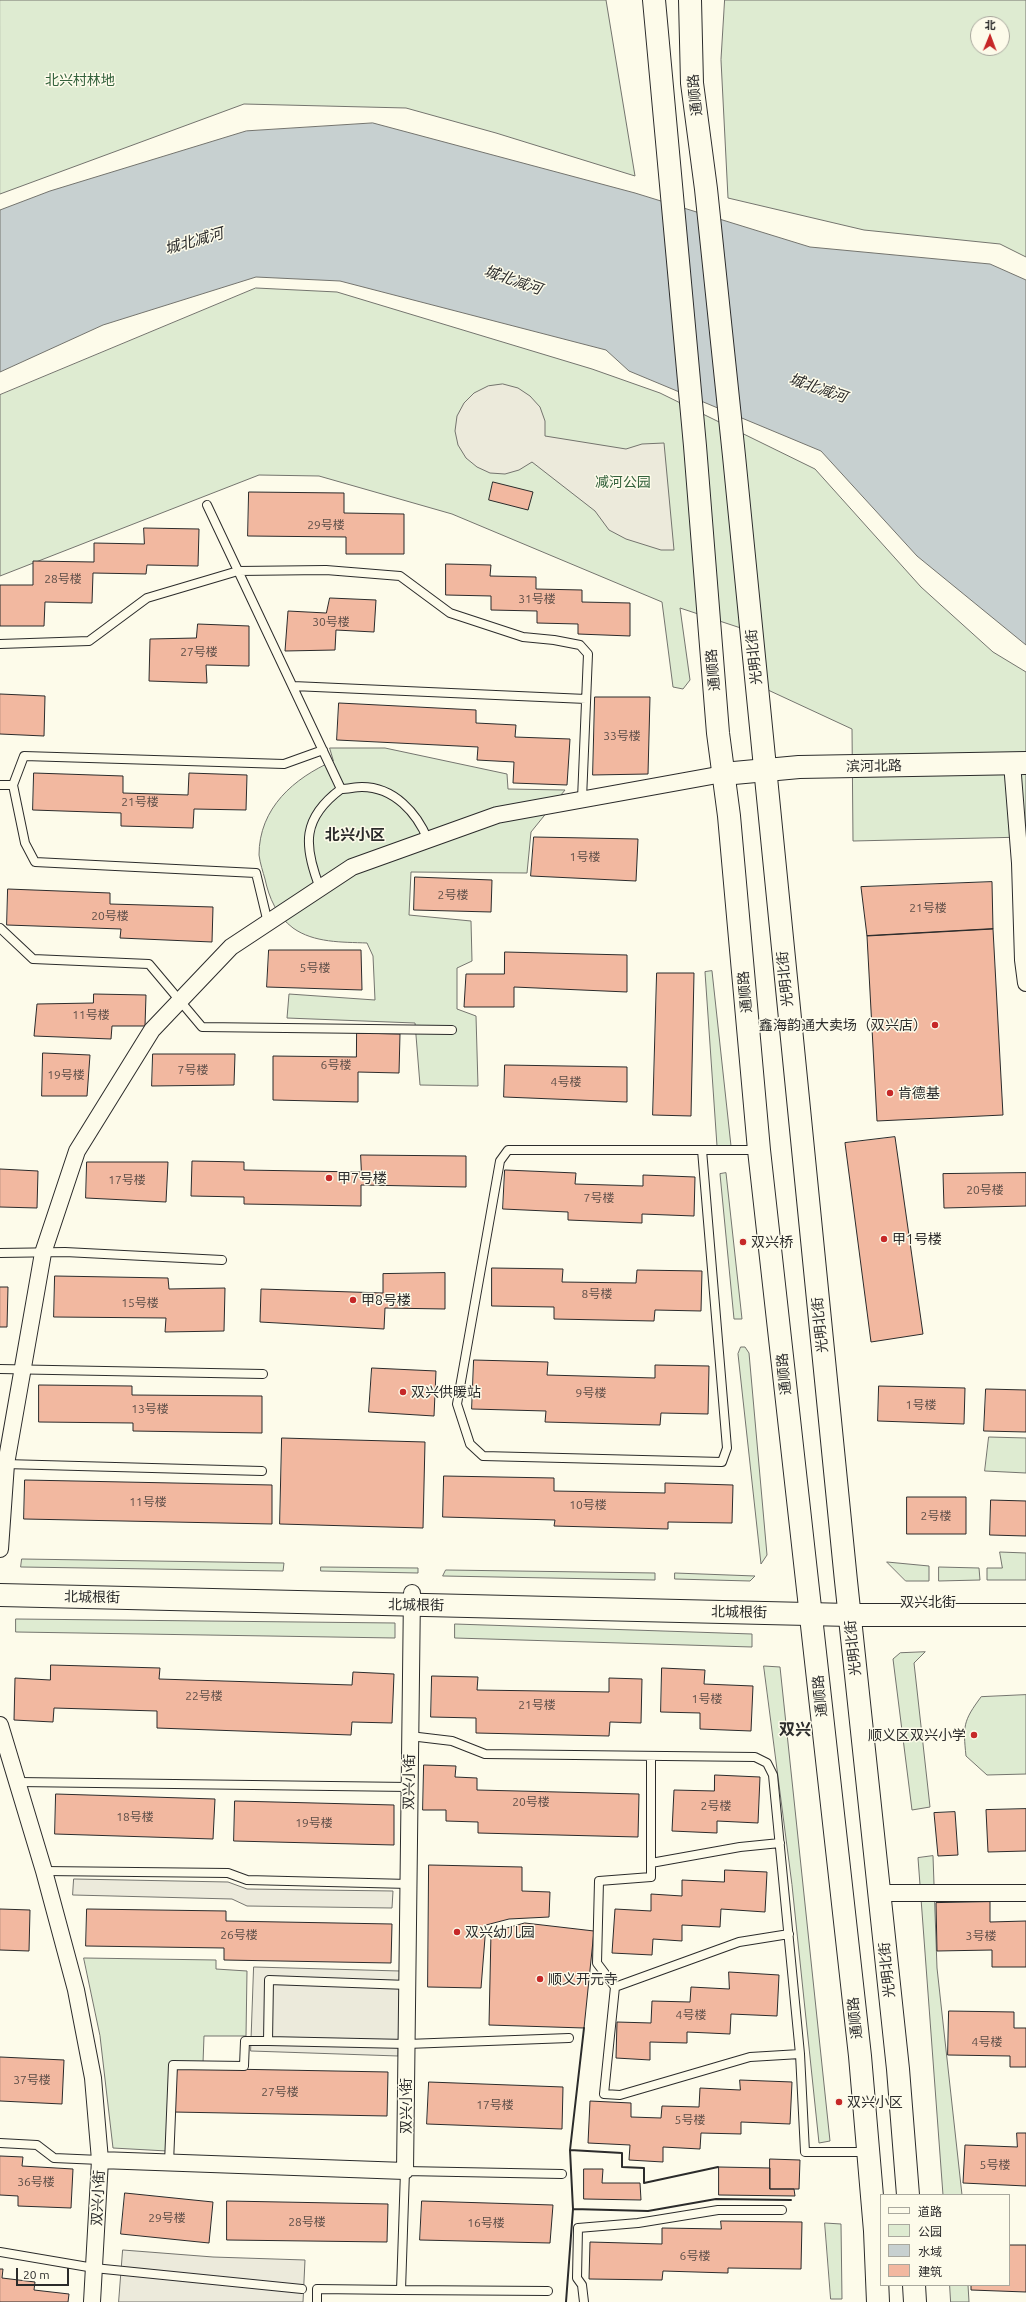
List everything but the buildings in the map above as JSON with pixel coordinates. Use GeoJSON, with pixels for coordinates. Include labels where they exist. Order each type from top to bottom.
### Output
{"type":"FeatureCollection","features":[{"type":"Feature","properties":{"kind":"main road","name":"通顺路"},"geometry":{"type":"LineString","coordinates":[[654,0],[695,446],[723,774],[729,816],[759,1150],[830,1608],[878,2302]]}},
{"type":"Feature","properties":{"kind":"main road","name":"通顺路"},"geometry":{"type":"LineString","coordinates":[[690,0],[692,83],[706,188],[734,456]]}},
{"type":"Feature","properties":{"kind":"main road","name":"光明北街"},"geometry":{"type":"LineString","coordinates":[[734,456],[765,770],[830,1608],[879,1893],[908,2194]]}},
{"type":"Feature","properties":{"kind":"main road","name":"滨河北路"},"geometry":{"type":"LineString","coordinates":[[723,774],[799,767],[1019,763]]}},
{"type":"Feature","properties":{"kind":"main road","name":"北城根街"},"geometry":{"type":"LineString","coordinates":[[0,1583],[412,1599]]}},
{"type":"Feature","properties":{"kind":"main road","name":"北城根街"},"geometry":{"type":"LineString","coordinates":[[0,1595],[412,1599],[830,1608]]}},
{"type":"Feature","properties":{"kind":"main road","name":"双兴北街"},"geometry":{"type":"LineString","coordinates":[[830,1608],[1026,1602]]}},
{"type":"Feature","properties":{"kind":"main road","name":"双兴北街"},"geometry":{"type":"LineString","coordinates":[[830,1608],[1026,1615]]}},
{"type":"Feature","properties":{"kind":"main road"},"geometry":{"type":"LineString","coordinates":[[914,2286],[915,2302]]}},
{"type":"Feature","properties":{"kind":"street"},"geometry":{"type":"LineString","coordinates":[[1019,763],[1023,960],[1026,983]]}},
{"type":"Feature","properties":{"kind":"street"},"geometry":{"type":"LineString","coordinates":[[0,1549],[3,1464],[43,1253],[77,1151],[152,1030],[231,947],[352,867],[497,815],[723,774]]}},
{"type":"Feature","properties":{"kind":"street","name":"双兴小街"},"geometry":{"type":"LineString","coordinates":[[92,2302],[100,2160],[405,2171],[412,1599]]}},
{"type":"Feature","properties":{"kind":"street"},"geometry":{"type":"LineString","coordinates":[[0,1724],[5,1760],[18,1782],[76,1990],[97,2113],[100,2160]]}},
{"type":"Feature","properties":{"kind":"street"},"geometry":{"type":"LineString","coordinates":[[879,1893],[1026,1893]]}},
{"type":"Feature","properties":{"kind":"lane"},"geometry":{"type":"LineString","coordinates":[[207,505],[341,789]]}},
{"type":"Feature","properties":{"kind":"lane"},"geometry":{"type":"LineString","coordinates":[[0,644],[90,641],[147,598],[238,571],[326,570],[400,576],[450,613],[523,637],[554,640],[580,646],[588,654],[582,799]]}},
{"type":"Feature","properties":{"kind":"lane"},"geometry":{"type":"LineString","coordinates":[[293,686],[586,699]]}},
{"type":"Feature","properties":{"kind":"lane"},"geometry":{"type":"LineString","coordinates":[[268,923],[256,873],[35,862],[25,843],[13,785],[24,756],[284,764],[323,750]]}},
{"type":"Feature","properties":{"kind":"lane"},"geometry":{"type":"LineString","coordinates":[[0,785],[13,785]]}},
{"type":"Feature","properties":{"kind":"lane"},"geometry":{"type":"LineString","coordinates":[[320,888],[311,865],[309,844],[310,826],[325,801],[341,789],[363,787],[395,797],[418,819],[428,840]]}},
{"type":"Feature","properties":{"kind":"lane"},"geometry":{"type":"LineString","coordinates":[[0,928],[33,959],[149,964],[202,1027],[366,1027],[452,1030]]}},
{"type":"Feature","properties":{"kind":"lane"},"geometry":{"type":"LineString","coordinates":[[702,1150],[727,1448],[722,1462],[483,1456],[470,1444],[457,1404],[500,1161],[508,1150],[702,1150],[759,1150]]}},
{"type":"Feature","properties":{"kind":"lane"},"geometry":{"type":"LineString","coordinates":[[0,1253],[43,1253],[222,1260]]}},
{"type":"Feature","properties":{"kind":"lane"},"geometry":{"type":"LineString","coordinates":[[0,1369],[264,1374]]}},
{"type":"Feature","properties":{"kind":"lane"},"geometry":{"type":"LineString","coordinates":[[3,1464],[262,1471]]}},
{"type":"Feature","properties":{"kind":"lane"},"geometry":{"type":"LineString","coordinates":[[410,1736],[452,1741],[485,1754],[755,1757],[767,1763],[773,1775],[790,1934],[800,2054],[805,2152],[868,2152]]}},
{"type":"Feature","properties":{"kind":"lane"},"geometry":{"type":"LineString","coordinates":[[651,1756],[651,1877],[599,1881],[597,1963],[615,1987],[604,2094],[620,2095],[750,2057],[800,2054]]}},
{"type":"Feature","properties":{"kind":"lane"},"geometry":{"type":"LineString","coordinates":[[18,1782],[409,1787]]}},
{"type":"Feature","properties":{"kind":"lane"},"geometry":{"type":"LineString","coordinates":[[651,1863],[740,1846],[780,1843]]}},
{"type":"Feature","properties":{"kind":"lane"},"geometry":{"type":"LineString","coordinates":[[44,1871],[228,1873],[247,1880],[409,1884]]}},
{"type":"Feature","properties":{"kind":"lane"},"geometry":{"type":"LineString","coordinates":[[615,1987],[740,1942],[790,1934]]}},
{"type":"Feature","properties":{"kind":"lane"},"geometry":{"type":"LineString","coordinates":[[268,2041],[269,1980],[408,1985]]}},
{"type":"Feature","properties":{"kind":"lane"},"geometry":{"type":"LineString","coordinates":[[169,2163],[173,2065],[244,2066],[246,2041],[407,2044],[569,2038]]}},
{"type":"Feature","properties":{"kind":"lane"},"geometry":{"type":"LineString","coordinates":[[0,2143],[37,2145],[54,2158],[100,2160]]}},
{"type":"Feature","properties":{"kind":"lane"},"geometry":{"type":"LineString","coordinates":[[402,2290],[405,2171],[562,2174]]}},
{"type":"Feature","properties":{"kind":"lane"},"geometry":{"type":"LineString","coordinates":[[584,2302],[582,2285],[577,2278],[578,2228],[638,2224],[718,2210],[782,2210]]}},
{"type":"Feature","properties":{"kind":"lane"},"geometry":{"type":"LineString","coordinates":[[0,2252],[94,2268],[302,2289]]}},
{"type":"Feature","properties":{"kind":"lane"},"geometry":{"type":"LineString","coordinates":[[317,2302],[317,2288],[548,2291]]}},
{"type":"Feature","properties":{"kind":"green space","name":"北兴村林地"},"geometry":{"type":"Polygon","coordinates":[[[0,0],[606,0],[635,176],[496,133],[406,108],[244,104],[0,194],[0,0]]]}},
{"type":"Feature","properties":{"kind":"green space"},"geometry":{"type":"Polygon","coordinates":[[[725,0],[1026,0],[1026,257],[1000,244],[864,230],[728,198],[721,60],[725,0]]]}},
{"type":"Feature","properties":{"kind":"green space","name":"减河公园"},"geometry":{"type":"Polygon","coordinates":[[[256,288],[337,292],[592,369],[660,393],[815,469],[921,587],[993,652],[1026,672],[1026,837],[853,841],[852,729],[768,690],[762,635],[680,608],[690,680],[683,689],[673,687],[662,602],[452,514],[319,476],[259,475],[0,576],[0,395],[256,288]]]}},
{"type":"Feature","properties":{"kind":"green space"},"geometry":{"type":"Polygon","coordinates":[[[330,748],[385,748],[507,774],[508,789],[565,790],[531,832],[527,873],[411,872],[409,915],[471,921],[472,961],[457,968],[457,1009],[476,1016],[478,1086],[420,1085],[415,1023],[287,1018],[289,994],[375,1000],[373,956],[367,943],[328,941],[310,937],[293,928],[282,918],[271,900],[259,858],[261,838],[265,823],[272,809],[292,786],[305,776],[333,761],[330,748]]]}},
{"type":"Feature","properties":{"kind":"green space"},"geometry":{"type":"Polygon","coordinates":[[[712,971],[731,1146],[717,1146],[705,972],[712,971]]]}},
{"type":"Feature","properties":{"kind":"green space"},"geometry":{"type":"Polygon","coordinates":[[[726,1173],[742,1319],[734,1319],[720,1174],[726,1173]]]}},
{"type":"Feature","properties":{"kind":"green space"},"geometry":{"type":"Polygon","coordinates":[[[741,1347],[745,1347],[749,1353],[767,1555],[761,1564],[738,1354],[741,1347]]]}},
{"type":"Feature","properties":{"kind":"green space"},"geometry":{"type":"Polygon","coordinates":[[[989,1437],[1026,1438],[1026,1473],[985,1471],[989,1437]]]}},
{"type":"Feature","properties":{"kind":"green space"},"geometry":{"type":"Polygon","coordinates":[[[1000,1552],[1026,1553],[1026,1580],[987,1580],[987,1568],[1002,1568],[1000,1552]]]}},
{"type":"Feature","properties":{"kind":"green space"},"geometry":{"type":"Polygon","coordinates":[[[22,1559],[284,1563],[283,1571],[21,1567],[22,1559]]]}},
{"type":"Feature","properties":{"kind":"green space"},"geometry":{"type":"Polygon","coordinates":[[[887,1562],[929,1566],[929,1581],[906,1581],[887,1562]]]}},
{"type":"Feature","properties":{"kind":"green space"},"geometry":{"type":"Polygon","coordinates":[[[321,1567],[418,1568],[418,1573],[321,1571],[321,1567]]]}},
{"type":"Feature","properties":{"kind":"green space"},"geometry":{"type":"Polygon","coordinates":[[[939,1567],[979,1568],[980,1580],[939,1581],[939,1567]]]}},
{"type":"Feature","properties":{"kind":"green space"},"geometry":{"type":"Polygon","coordinates":[[[446,1570],[655,1573],[655,1580],[443,1576],[446,1570]]]}},
{"type":"Feature","properties":{"kind":"green space"},"geometry":{"type":"Polygon","coordinates":[[[675,1573],[755,1576],[750,1581],[675,1579],[675,1573]]]}},
{"type":"Feature","properties":{"kind":"green space"},"geometry":{"type":"Polygon","coordinates":[[[16,1619],[395,1623],[395,1638],[16,1632],[16,1619]]]}},
{"type":"Feature","properties":{"kind":"green space"},"geometry":{"type":"Polygon","coordinates":[[[455,1624],[752,1634],[752,1647],[455,1638],[455,1624]]]}},
{"type":"Feature","properties":{"kind":"green space"},"geometry":{"type":"Polygon","coordinates":[[[925,1652],[914,1663],[930,1807],[912,1810],[893,1659],[900,1653],[925,1652]]]}},
{"type":"Feature","properties":{"kind":"green space"},"geometry":{"type":"Polygon","coordinates":[[[764,1666],[780,1667],[830,2141],[819,2143],[792,1885],[764,1666]]]}},
{"type":"Feature","properties":{"kind":"green space"},"geometry":{"type":"Polygon","coordinates":[[[1026,1695],[1026,1774],[987,1775],[966,1756],[965,1730],[968,1718],[981,1697],[1026,1695]]]}},
{"type":"Feature","properties":{"kind":"green space"},"geometry":{"type":"Polygon","coordinates":[[[933,1856],[937,1968],[962,2194],[943,2194],[918,1858],[933,1856]]]}},
{"type":"Feature","properties":{"kind":"green space"},"geometry":{"type":"Polygon","coordinates":[[[84,1958],[216,1960],[216,1969],[247,1971],[246,2036],[204,2036],[203,2063],[170,2062],[167,2151],[113,2148],[100,2036],[84,1958]]]}},
{"type":"Feature","properties":{"kind":"green space"},"geometry":{"type":"Polygon","coordinates":[[[825,2223],[841,2224],[842,2299],[831,2299],[825,2223]]]}},
{"type":"Feature","properties":{"kind":"green space"},"geometry":{"type":"Polygon","coordinates":[[[950,2286],[968,2286],[969,2302],[951,2302],[950,2286]]]}},
{"type":"Feature","properties":{"kind":"shaded area"},"geometry":{"type":"Polygon","coordinates":[[[503,384],[518,388],[530,396],[540,407],[545,421],[545,436],[626,449],[642,444],[664,443],[674,550],[661,550],[626,539],[609,530],[595,511],[532,462],[519,470],[505,474],[490,473],[477,467],[466,458],[458,445],[455,431],[457,416],[464,403],[474,393],[488,386],[503,384]]]}},
{"type":"Feature","properties":{"kind":"shaded area"},"geometry":{"type":"Polygon","coordinates":[[[74,1879],[228,1882],[247,1889],[393,1891],[392,1908],[247,1906],[232,1899],[73,1895],[74,1879]]]}},
{"type":"Feature","properties":{"kind":"shaded area"},"geometry":{"type":"Polygon","coordinates":[[[254,1967],[400,1971],[398,2056],[251,2051],[254,1967]]]}},
{"type":"Feature","properties":{"kind":"shaded area"},"geometry":{"type":"Polygon","coordinates":[[[123,2250],[213,2257],[305,2260],[303,2302],[119,2302],[123,2250]]]}},
{"type":"Feature","properties":{"kind":"water","name":"城北减河"},"geometry":{"type":"Polygon","coordinates":[[[373,123],[635,193],[810,247],[990,264],[1026,280],[1026,645],[917,556],[821,451],[629,371],[606,350],[340,281],[256,277],[103,325],[0,372],[0,210],[50,191],[246,131],[373,123]]]}},
{"type":"Feature","properties":{"kind":"wall"},"geometry":{"type":"LineString","coordinates":[[573,2209],[570,2150],[584,2028]]}},
{"type":"Feature","properties":{"kind":"wall"},"geometry":{"type":"LineString","coordinates":[[570,2150],[622,2153],[622,2167],[644,2168],[644,2183],[718,2167]]}},
{"type":"Feature","properties":{"kind":"wall"},"geometry":{"type":"LineString","coordinates":[[566,2302],[573,2209],[648,2211],[716,2199],[791,2200]]}},
{"type":"Feature","properties":{"kind":"place","name":"鑫海韵通大卖场（双兴店）"},"geometry":{"type":"Point","coordinates":[935,1025]}},
{"type":"Feature","properties":{"kind":"place","name":"肯德基"},"geometry":{"type":"Point","coordinates":[890,1093]}},
{"type":"Feature","properties":{"kind":"place","name":"甲7号楼"},"geometry":{"type":"Point","coordinates":[329,1178]}},
{"type":"Feature","properties":{"kind":"place","name":"甲1号楼"},"geometry":{"type":"Point","coordinates":[884,1239]}},
{"type":"Feature","properties":{"kind":"place","name":"双兴桥"},"geometry":{"type":"Point","coordinates":[743,1242]}},
{"type":"Feature","properties":{"kind":"place","name":"甲8号楼"},"geometry":{"type":"Point","coordinates":[353,1300]}},
{"type":"Feature","properties":{"kind":"place","name":"双兴供暖站"},"geometry":{"type":"Point","coordinates":[403,1392]}},
{"type":"Feature","properties":{"kind":"place","name":"顺义区双兴小学"},"geometry":{"type":"Point","coordinates":[974,1735]}},
{"type":"Feature","properties":{"kind":"place","name":"双兴幼儿园"},"geometry":{"type":"Point","coordinates":[457,1932]}},
{"type":"Feature","properties":{"kind":"place","name":"顺义开元寺"},"geometry":{"type":"Point","coordinates":[540,1979]}},
{"type":"Feature","properties":{"kind":"place","name":"双兴小区"},"geometry":{"type":"Point","coordinates":[839,2102]}},
{"type":"Feature","properties":{"kind":"district","name":"北兴小区"},"geometry":{"type":"Point","coordinates":[355,835]}},
{"type":"Feature","properties":{"kind":"district","name":"双兴"},"geometry":{"type":"Point","coordinates":[795,1730]}}]}
